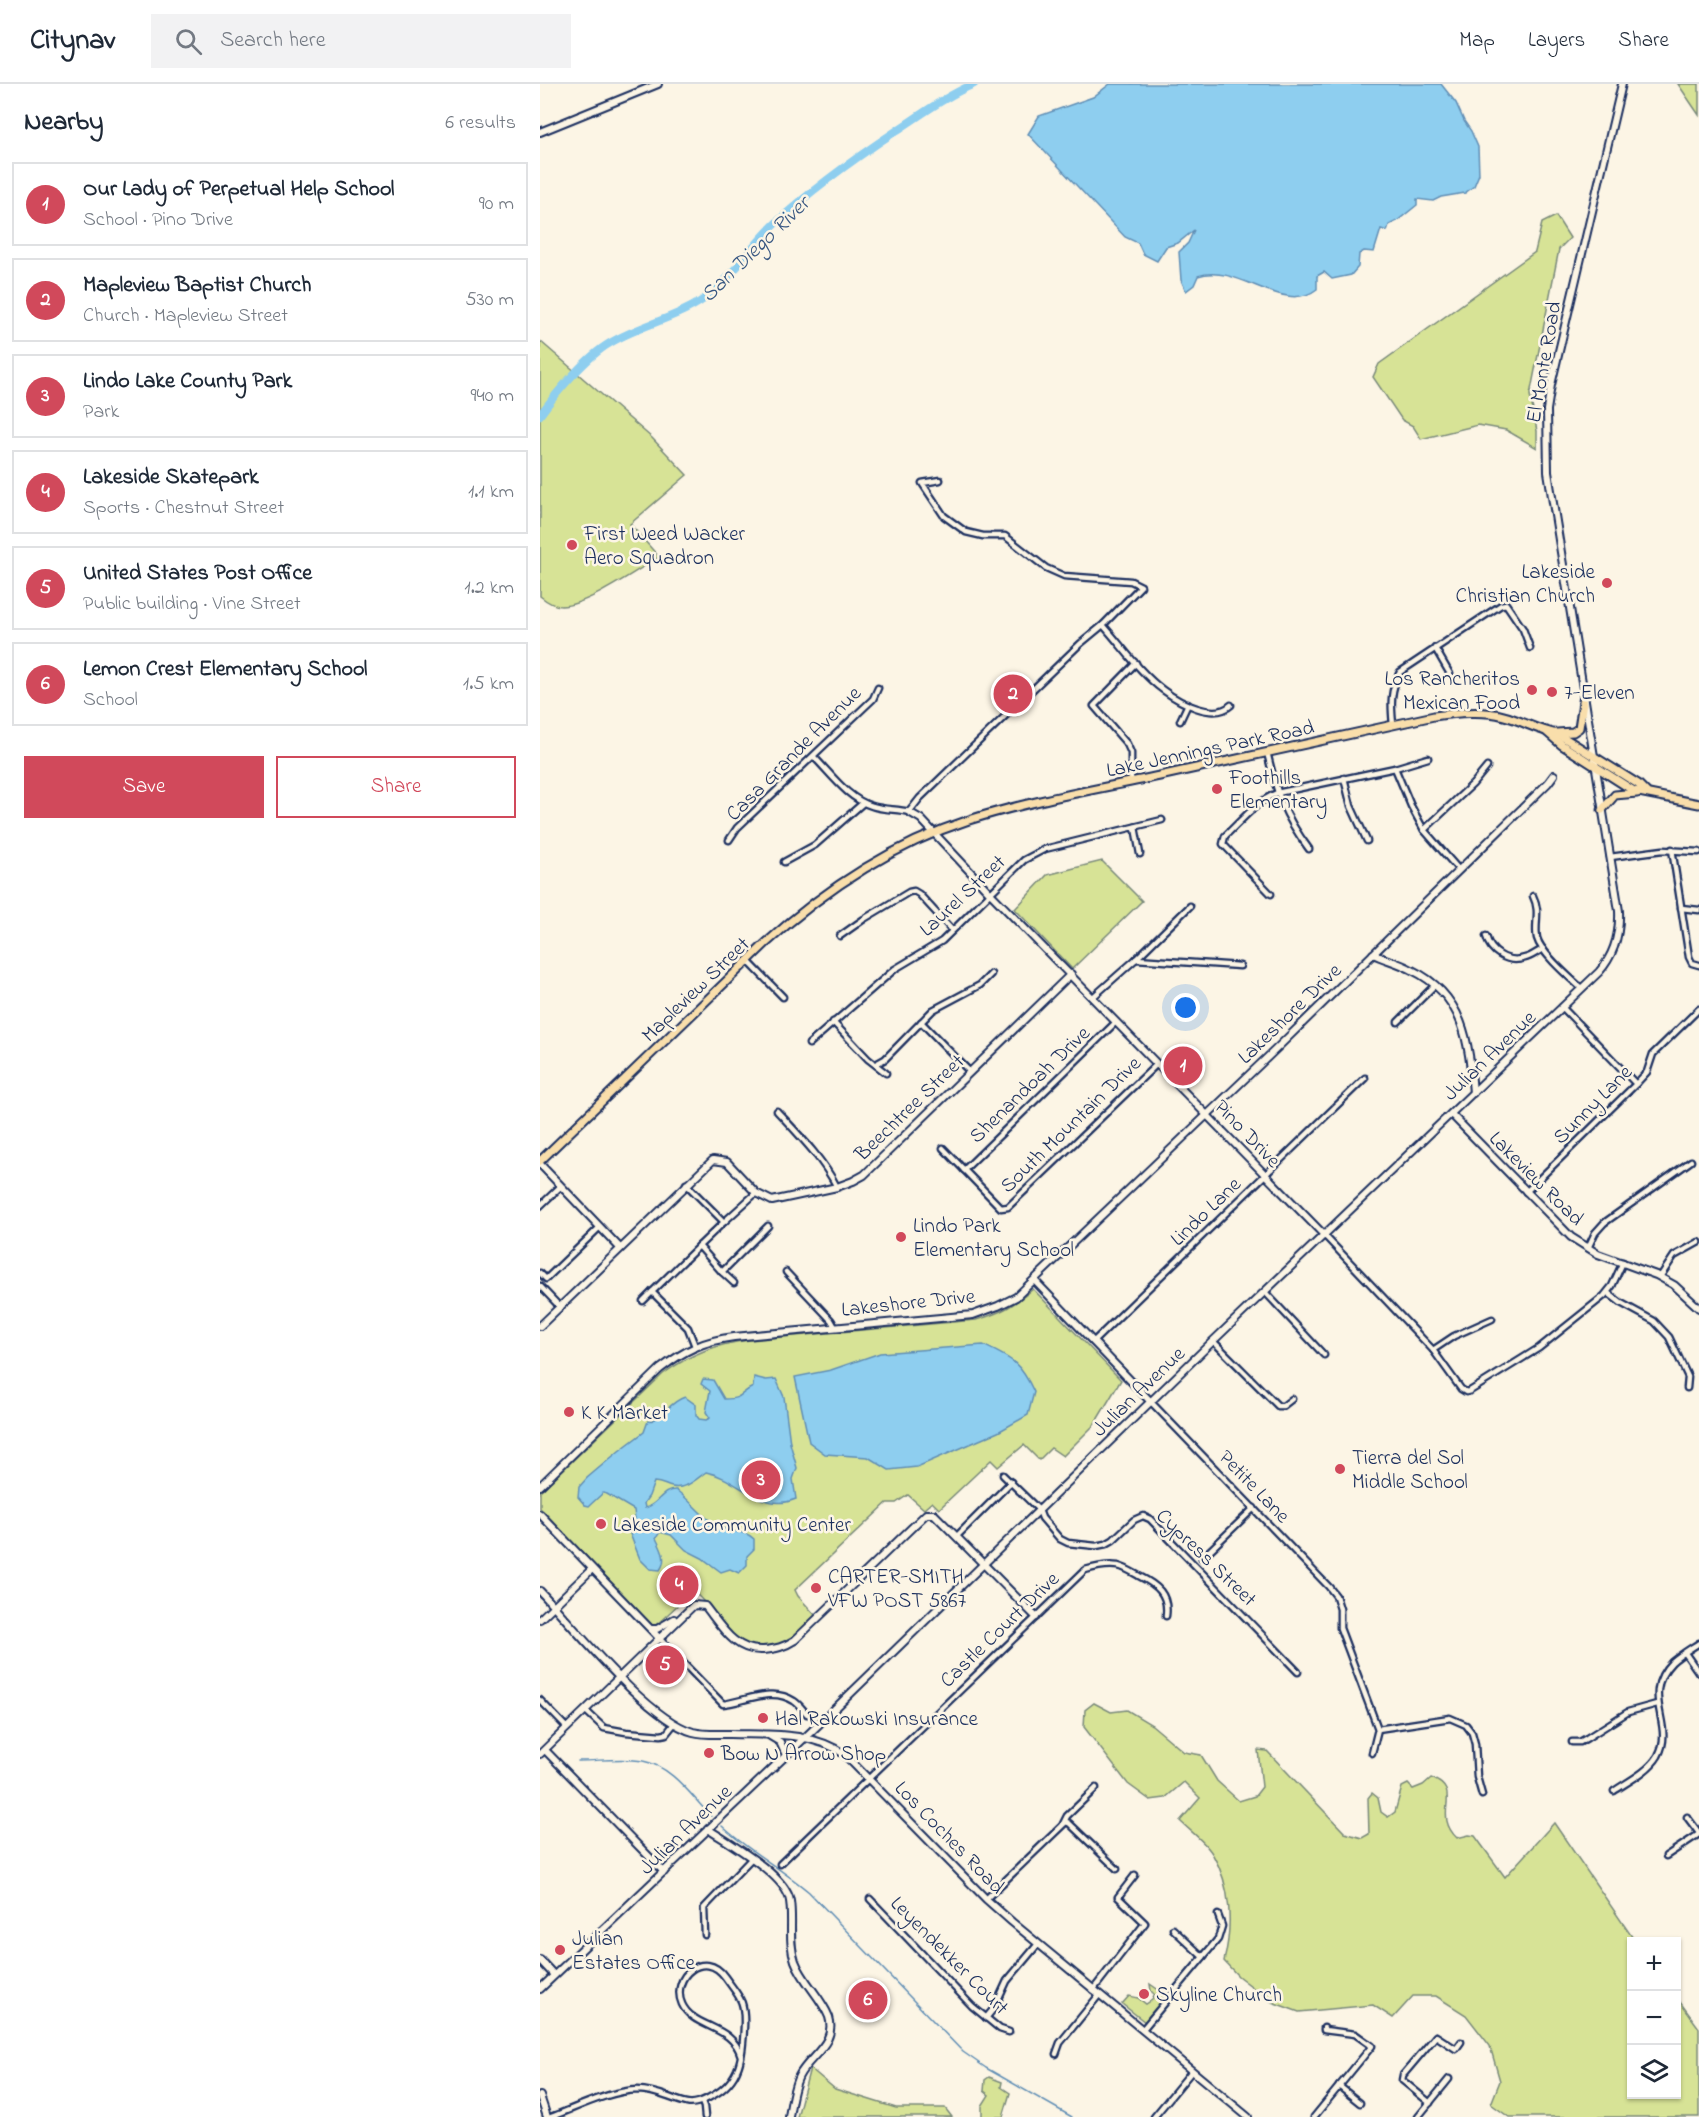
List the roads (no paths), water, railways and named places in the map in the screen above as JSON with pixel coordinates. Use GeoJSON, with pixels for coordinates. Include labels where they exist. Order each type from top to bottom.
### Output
{"type":"FeatureCollection","features":[{"type":"Feature","properties":{"kind":"main road"},"geometry":{"type":"LineString","coordinates":[[1547,732],[1569,733],[1577,730],[1580,726],[1584,694]]}},
{"type":"Feature","properties":{"kind":"main road","name":"Lake Jennings Park Road"},"geometry":{"type":"LineString","coordinates":[[886,856],[969,820],[1022,806],[1445,715],[1498,714],[1558,734],[1638,784],[1646,792]]}},
{"type":"Feature","properties":{"kind":"main road","name":"Lake Jennings Park Road"},"geometry":{"type":"LineString","coordinates":[[1547,732],[1553,739],[1634,790],[1699,804]]}},
{"type":"Feature","properties":{"kind":"main road"},"geometry":{"type":"LineString","coordinates":[[1602,810],[1615,795],[1646,792]]}},
{"type":"Feature","properties":{"kind":"main road","name":"Mapleview Street"},"geometry":{"type":"LineString","coordinates":[[540,1163],[803,910],[886,856]]}},
{"type":"Feature","properties":{"kind":"street"},"geometry":{"type":"LineString","coordinates":[[540,132],[658,84]]}},
{"type":"Feature","properties":{"kind":"street","name":"El Monte Road"},"geometry":{"type":"LineString","coordinates":[[1593,756],[1548,472],[1547,410],[1589,219],[1622,84]]}},
{"type":"Feature","properties":{"kind":"street"},"geometry":{"type":"LineString","coordinates":[[814,757],[863,803],[882,809],[909,812],[920,798],[973,746],[1103,625],[1141,586],[1131,581],[1064,576],[1046,568],[1005,536],[982,536],[966,532],[944,516],[922,483],[940,480]]}},
{"type":"Feature","properties":{"kind":"street"},"geometry":{"type":"LineString","coordinates":[[1394,725],[1390,701],[1393,683],[1400,672],[1491,611],[1506,604],[1523,629],[1530,648]]}},
{"type":"Feature","properties":{"kind":"street"},"geometry":{"type":"LineString","coordinates":[[1103,625],[1163,690],[1206,711],[1227,709],[1231,705]]}},
{"type":"Feature","properties":{"kind":"street"},"geometry":{"type":"LineString","coordinates":[[1435,648],[1450,674]]}},
{"type":"Feature","properties":{"kind":"street"},"geometry":{"type":"LineString","coordinates":[[1131,782],[1131,753],[1127,744],[1094,706],[1136,663]]}},
{"type":"Feature","properties":{"kind":"street","name":"Casa Grande Avenue"},"geometry":{"type":"LineString","coordinates":[[729,840],[737,828],[873,699],[878,688]]}},
{"type":"Feature","properties":{"kind":"street"},"geometry":{"type":"LineString","coordinates":[[1180,721],[1188,704]]}},
{"type":"Feature","properties":{"kind":"street"},"geometry":{"type":"LineString","coordinates":[[1267,752],[1277,793],[1288,820],[1309,849]]}},
{"type":"Feature","properties":{"kind":"street","name":"Julian Avenue"},"geometry":{"type":"LineString","coordinates":[[540,1989],[806,1737],[1264,1292],[1473,1094],[1608,960],[1617,938],[1619,911],[1593,756]]}},
{"type":"Feature","properties":{"kind":"street"},"geometry":{"type":"LineString","coordinates":[[1271,894],[1222,841],[1258,804],[1277,793],[1395,768],[1428,758]]}},
{"type":"Feature","properties":{"kind":"street"},"geometry":{"type":"LineString","coordinates":[[1424,830],[1473,784],[1487,767]]}},
{"type":"Feature","properties":{"kind":"street"},"geometry":{"type":"LineString","coordinates":[[1395,768],[1424,830],[1459,870]]}},
{"type":"Feature","properties":{"kind":"street","name":"Lakeshore Drive"},"geometry":{"type":"LineString","coordinates":[[540,1486],[660,1369],[681,1353],[695,1346],[734,1336],[973,1315],[1007,1302],[1035,1281],[1208,1115],[1554,775]]}},
{"type":"Feature","properties":{"kind":"street"},"geometry":{"type":"LineString","coordinates":[[1344,778],[1351,806],[1366,841]]}},
{"type":"Feature","properties":{"kind":"street"},"geometry":{"type":"LineString","coordinates":[[784,862],[815,845],[863,803]]}},
{"type":"Feature","properties":{"kind":"street","name":"Pino Drive"},"geometry":{"type":"LineString","coordinates":[[909,812],[921,819],[935,833],[991,894],[1266,1174],[1433,1350],[1461,1389],[1466,1392],[1470,1391],[1539,1348],[1608,1293],[1623,1262]]}},
{"type":"Feature","properties":{"kind":"street","name":"Laurel Street"},"geometry":{"type":"LineString","coordinates":[[809,1044],[896,969],[942,941],[1024,860],[1045,849],[1162,820]]}},
{"type":"Feature","properties":{"kind":"street"},"geometry":{"type":"LineString","coordinates":[[1135,827],[1140,854]]}},
{"type":"Feature","properties":{"kind":"street"},"geometry":{"type":"LineString","coordinates":[[1610,857],[1672,849],[1699,852]]}},
{"type":"Feature","properties":{"kind":"street"},"geometry":{"type":"LineString","coordinates":[[1672,849],[1689,957],[1692,963],[1699,965]]}},
{"type":"Feature","properties":{"kind":"street"},"geometry":{"type":"LineString","coordinates":[[1021,852],[1024,860]]}},
{"type":"Feature","properties":{"kind":"street"},"geometry":{"type":"LineString","coordinates":[[840,936],[914,891],[952,930]]}},
{"type":"Feature","properties":{"kind":"street"},"geometry":{"type":"LineString","coordinates":[[1533,896],[1538,906],[1537,938],[1543,949],[1581,988]]}},
{"type":"Feature","properties":{"kind":"street"},"geometry":{"type":"LineString","coordinates":[[1093,997],[1190,906]]}},
{"type":"Feature","properties":{"kind":"street"},"geometry":{"type":"LineString","coordinates":[[1681,908],[1699,909]]}},
{"type":"Feature","properties":{"kind":"street"},"geometry":{"type":"LineString","coordinates":[[1486,936],[1489,945],[1503,957],[1524,959],[1543,949]]}},
{"type":"Feature","properties":{"kind":"street"},"geometry":{"type":"LineString","coordinates":[[1373,954],[1413,970],[1435,985],[1449,1001],[1463,1025],[1468,1044],[1473,1094]]}},
{"type":"Feature","properties":{"kind":"street"},"geometry":{"type":"LineString","coordinates":[[1136,959],[1240,966]]}},
{"type":"Feature","properties":{"kind":"street"},"geometry":{"type":"LineString","coordinates":[[748,961],[783,997]]}},
{"type":"Feature","properties":{"kind":"street"},"geometry":{"type":"LineString","coordinates":[[876,1064],[885,1059],[933,1010],[980,985],[991,974]]}},
{"type":"Feature","properties":{"kind":"street","name":"Beechtree Street"},"geometry":{"type":"LineString","coordinates":[[756,1193],[772,1201],[837,1187],[864,1175],[1071,974]]}},
{"type":"Feature","properties":{"kind":"street"},"geometry":{"type":"LineString","coordinates":[[1398,1022],[1435,985]]}},
{"type":"Feature","properties":{"kind":"street"},"geometry":{"type":"LineString","coordinates":[[1562,1007],[1636,1084]]}},
{"type":"Feature","properties":{"kind":"street","name":"Sunny Lane"},"geometry":{"type":"LineString","coordinates":[[1526,1192],[1636,1084],[1647,1072],[1653,1054],[1699,1009]]}},
{"type":"Feature","properties":{"kind":"street"},"geometry":{"type":"LineString","coordinates":[[833,1022],[868,1059],[886,1073]]}},
{"type":"Feature","properties":{"kind":"street"},"geometry":{"type":"LineString","coordinates":[[921,1022],[970,1072]]}},
{"type":"Feature","properties":{"kind":"street","name":"Shenandoah Drive"},"geometry":{"type":"LineString","coordinates":[[964,1170],[1116,1022]]}},
{"type":"Feature","properties":{"kind":"street","name":"South Mountain Drive"},"geometry":{"type":"LineString","coordinates":[[964,1170],[1001,1208],[1004,1208],[1016,1200],[1157,1064]]}},
{"type":"Feature","properties":{"kind":"street","name":"Lindo Lane"},"geometry":{"type":"LineString","coordinates":[[1094,1342],[1365,1078]]}},
{"type":"Feature","properties":{"kind":"street"},"geometry":{"type":"LineString","coordinates":[[777,1111],[818,1156],[837,1187]]}},
{"type":"Feature","properties":{"kind":"street","name":"Lakeview Road"},"geometry":{"type":"LineString","coordinates":[[1451,1114],[1563,1230],[1598,1254],[1660,1277],[1674,1285],[1699,1308]]}},
{"type":"Feature","properties":{"kind":"street"},"geometry":{"type":"LineString","coordinates":[[943,1148],[964,1170]]}},
{"type":"Feature","properties":{"kind":"street"},"geometry":{"type":"LineString","coordinates":[[540,1326],[708,1163],[718,1160],[727,1162],[756,1193],[643,1301]]}},
{"type":"Feature","properties":{"kind":"street"},"geometry":{"type":"LineString","coordinates":[[1588,1248],[1595,1233],[1604,1223],[1691,1161]]}},
{"type":"Feature","properties":{"kind":"street"},"geometry":{"type":"LineString","coordinates":[[540,1163],[621,1248]]}},
{"type":"Feature","properties":{"kind":"street"},"geometry":{"type":"LineString","coordinates":[[687,1184],[724,1222]]}},
{"type":"Feature","properties":{"kind":"street"},"geometry":{"type":"LineString","coordinates":[[540,1206],[561,1186]]}},
{"type":"Feature","properties":{"kind":"street"},"geometry":{"type":"LineString","coordinates":[[722,1272],[768,1226]]}},
{"type":"Feature","properties":{"kind":"street"},"geometry":{"type":"LineString","coordinates":[[540,1273],[546,1279],[600,1227]]}},
{"type":"Feature","properties":{"kind":"street"},"geometry":{"type":"LineString","coordinates":[[1660,1277],[1674,1257],[1698,1244]]}},
{"type":"Feature","properties":{"kind":"street"},"geometry":{"type":"LineString","coordinates":[[699,1246],[734,1283]]}},
{"type":"Feature","properties":{"kind":"street"},"geometry":{"type":"LineString","coordinates":[[786,1272],[836,1327]]}},
{"type":"Feature","properties":{"kind":"street","name":"Petite Lane"},"geometry":{"type":"LineString","coordinates":[[1035,1281],[1336,1596],[1340,1609],[1340,1628],[1378,1729]]}},
{"type":"Feature","properties":{"kind":"street"},"geometry":{"type":"LineString","coordinates":[[540,1286],[560,1307]]}},
{"type":"Feature","properties":{"kind":"street"},"geometry":{"type":"LineString","coordinates":[[652,1292],[688,1328],[695,1346]]}},
{"type":"Feature","properties":{"kind":"street"},"geometry":{"type":"LineString","coordinates":[[1264,1292],[1324,1355]]}},
{"type":"Feature","properties":{"kind":"street"},"geometry":{"type":"LineString","coordinates":[[1608,1293],[1654,1321],[1669,1337],[1688,1377],[1688,1388]]}},
{"type":"Feature","properties":{"kind":"street"},"geometry":{"type":"LineString","coordinates":[[1433,1350],[1454,1336],[1492,1319]]}},
{"type":"Feature","properties":{"kind":"street"},"geometry":{"type":"LineString","coordinates":[[1214,1341],[1278,1406],[1283,1406],[1292,1399]]}},
{"type":"Feature","properties":{"kind":"street","name":"Cypress Street"},"geometry":{"type":"LineString","coordinates":[[1003,1475],[1039,1510],[1042,1518],[1060,1539],[1068,1543],[1096,1546],[1106,1544],[1139,1517],[1150,1519],[1298,1672]]}},
{"type":"Feature","properties":{"kind":"street"},"geometry":{"type":"LineString","coordinates":[[957,1536],[1011,1482]]}},
{"type":"Feature","properties":{"kind":"street"},"geometry":{"type":"LineString","coordinates":[[1202,1558],[1254,1508]]}},
{"type":"Feature","properties":{"kind":"street"},"geometry":{"type":"LineString","coordinates":[[664,1872],[542,1752],[660,1639],[690,1607],[705,1606],[742,1648],[779,1649],[795,1640],[930,1513],[934,1514],[957,1536],[1036,1617]]}},
{"type":"Feature","properties":{"kind":"street"},"geometry":{"type":"LineString","coordinates":[[540,1514],[723,1704],[758,1695],[768,1695],[793,1700],[807,1714]]}},
{"type":"Feature","properties":{"kind":"street","name":"Castle Court Drive"},"geometry":{"type":"LineString","coordinates":[[780,1864],[1085,1570],[1116,1566],[1155,1585],[1162,1593],[1167,1608],[1166,1616]]}},
{"type":"Feature","properties":{"kind":"street"},"geometry":{"type":"LineString","coordinates":[[540,1619],[592,1569]]}},
{"type":"Feature","properties":{"kind":"street"},"geometry":{"type":"LineString","coordinates":[[540,1591],[620,1677],[674,1724],[666,1734],[661,1735],[626,1732],[604,1728],[586,1711]]}},
{"type":"Feature","properties":{"kind":"street"},"geometry":{"type":"LineString","coordinates":[[651,1629],[663,1626],[685,1613]]}},
{"type":"Feature","properties":{"kind":"street"},"geometry":{"type":"LineString","coordinates":[[1614,1791],[1647,1768],[1659,1754],[1663,1732],[1657,1704],[1658,1687],[1671,1663],[1699,1643]]}},
{"type":"Feature","properties":{"kind":"street"},"geometry":{"type":"LineString","coordinates":[[1684,1653],[1699,1673]]}},
{"type":"Feature","properties":{"kind":"street"},"geometry":{"type":"LineString","coordinates":[[540,1700],[567,1728]]}},
{"type":"Feature","properties":{"kind":"street"},"geometry":{"type":"LineString","coordinates":[[1572,1742],[1580,1742],[1628,1712],[1657,1704]]}},
{"type":"Feature","properties":{"kind":"street"},"geometry":{"type":"LineString","coordinates":[[1372,1753],[1378,1729],[1450,1718],[1466,1725],[1472,1733],[1477,1777],[1482,1795]]}},
{"type":"Feature","properties":{"kind":"street","name":"Los Coches Road"},"geometry":{"type":"LineString","coordinates":[[674,1724],[683,1729],[704,1734],[806,1737],[839,1750],[986,1899],[1248,2117]]}},
{"type":"Feature","properties":{"kind":"street"},"geometry":{"type":"LineString","coordinates":[[769,1735],[780,1742],[786,1755]]}},
{"type":"Feature","properties":{"kind":"street"},"geometry":{"type":"LineString","coordinates":[[986,1899],[1063,1824],[1067,1816],[1096,1788]]}},
{"type":"Feature","properties":{"kind":"street"},"geometry":{"type":"LineString","coordinates":[[1666,1856],[1699,1834],[1687,1817]]}},
{"type":"Feature","properties":{"kind":"street"},"geometry":{"type":"LineString","coordinates":[[1063,1824],[1070,1823],[1117,1869]]}},
{"type":"Feature","properties":{"kind":"street"},"geometry":{"type":"LineString","coordinates":[[708,1829],[775,1877],[788,1893],[795,1961],[828,2013],[831,2024],[826,2043],[799,2076],[789,2117]]}},
{"type":"Feature","properties":{"kind":"street"},"geometry":{"type":"LineString","coordinates":[[705,1935],[704,1908],[751,1859]]}},
{"type":"Feature","properties":{"kind":"street"},"geometry":{"type":"LineString","coordinates":[[1093,1990],[1145,1923],[1118,1897],[1135,1875]]}},
{"type":"Feature","properties":{"kind":"street","name":"Leyendekker Court"},"geometry":{"type":"LineString","coordinates":[[870,1899],[972,2006],[1000,2029],[1009,2032]]}},
{"type":"Feature","properties":{"kind":"street"},"geometry":{"type":"LineString","coordinates":[[1143,2029],[1221,1932],[1222,1926],[1218,1915]]}},
{"type":"Feature","properties":{"kind":"street"},"geometry":{"type":"LineString","coordinates":[[1173,1929],[1203,1957]]}},
{"type":"Feature","properties":{"kind":"street"},"geometry":{"type":"LineString","coordinates":[[986,2018],[998,2002],[1007,1981],[1038,1944]]}},
{"type":"Feature","properties":{"kind":"street"},"geometry":{"type":"LineString","coordinates":[[540,1960],[554,1975]]}},
{"type":"Feature","properties":{"kind":"street"},"geometry":{"type":"LineString","coordinates":[[540,2096],[549,2117],[615,2094],[638,2090],[653,2091],[688,2103],[702,2102],[729,2085],[741,2056],[744,2044],[745,2008],[742,2000],[721,1971],[705,1964],[689,1970],[680,1990],[680,2000],[683,2007],[697,2019],[735,2041],[741,2056]]}},
{"type":"Feature","properties":{"kind":"street"},"geometry":{"type":"LineString","coordinates":[[1056,2054],[1059,2044],[1099,1995]]}},
{"type":"Feature","properties":{"kind":"street"},"geometry":{"type":"LineString","coordinates":[[1314,2117],[1372,2046],[1355,2034],[1324,2030],[1324,2028]]}},
{"type":"Feature","properties":{"kind":"street"},"geometry":{"type":"LineString","coordinates":[[1430,2103],[1402,2080],[1403,2075],[1436,2036],[1456,2049],[1461,2042]]}},
{"type":"Feature","properties":{"kind":"street"},"geometry":{"type":"LineString","coordinates":[[1154,2117],[1192,2071]]}},
{"type":"Feature","properties":{"kind":"street"},"geometry":{"type":"LineString","coordinates":[[1418,2117],[1449,2079]]}},
{"type":"Feature","properties":{"kind":"street"},"geometry":{"type":"LineString","coordinates":[[1340,2086],[1360,2103]]}},
{"type":"Feature","properties":{"kind":"street"},"geometry":{"type":"LineString","coordinates":[[702,2102],[705,2117]]}},
{"type":"Feature","properties":{"kind":"water"},"geometry":{"type":"Polygon","coordinates":[[[1110,84],[1441,84],[1456,103],[1478,147],[1479,174],[1474,186],[1465,193],[1441,197],[1433,201],[1417,199],[1417,205],[1389,225],[1387,231],[1381,229],[1374,252],[1364,251],[1359,254],[1358,267],[1351,275],[1332,279],[1324,272],[1317,276],[1317,289],[1304,296],[1275,293],[1229,276],[1213,274],[1198,276],[1194,285],[1186,291],[1181,280],[1179,252],[1188,243],[1194,230],[1178,243],[1166,247],[1157,261],[1143,254],[1138,243],[1125,237],[1028,134],[1039,116],[1093,97],[1110,84]]]}},
{"type":"Feature","properties":{"kind":"water"},"geometry":{"type":"Polygon","coordinates":[[[983,1345],[1014,1362],[1034,1392],[1028,1415],[998,1432],[917,1467],[889,1470],[868,1457],[825,1454],[809,1442],[795,1377],[831,1370],[880,1353],[983,1345]]]}},
{"type":"Feature","properties":{"kind":"water"},"geometry":{"type":"Polygon","coordinates":[[[754,1377],[766,1380],[776,1379],[784,1397],[790,1443],[797,1468],[793,1479],[796,1499],[772,1502],[761,1499],[718,1475],[706,1472],[690,1483],[677,1488],[654,1482],[644,1503],[645,1508],[663,1494],[676,1490],[716,1525],[751,1536],[754,1539],[754,1549],[747,1556],[747,1565],[739,1573],[730,1569],[721,1572],[686,1550],[671,1535],[660,1532],[656,1538],[663,1554],[662,1566],[660,1570],[650,1569],[640,1559],[630,1534],[635,1519],[634,1510],[603,1493],[589,1506],[585,1505],[578,1497],[579,1487],[644,1432],[648,1421],[658,1418],[679,1399],[685,1397],[696,1405],[696,1415],[699,1419],[710,1418],[706,1412],[710,1391],[701,1384],[703,1379],[713,1380],[724,1399],[730,1399],[738,1397],[753,1387],[754,1377]]]}},
{"type":"Feature","properties":{"kind":"waterway","name":"San Diego River"},"geometry":{"type":"LineString","coordinates":[[540,415],[572,376],[601,349],[623,336],[700,302],[721,285],[777,222],[819,186],[925,112],[974,84]]}},
{"type":"Feature","properties":{"kind":"waterway"},"geometry":{"type":"LineString","coordinates":[[578,1761],[627,1759],[653,1764],[681,1783],[711,1816]]}},
{"type":"Feature","properties":{"kind":"waterway"},"geometry":{"type":"LineString","coordinates":[[722,1826],[809,1892],[963,2052],[986,2068],[1072,2117]]}},
{"type":"Feature","properties":{"kind":"place","name":"First Weed Wacker Aero Squadron"},"geometry":{"type":"Point","coordinates":[572,545]}},
{"type":"Feature","properties":{"kind":"place","name":"Lakeside Christian Church"},"geometry":{"type":"Point","coordinates":[1607,583]}},
{"type":"Feature","properties":{"kind":"place","name":"Los Rancheritos Mexican Food"},"geometry":{"type":"Point","coordinates":[1532,690]}},
{"type":"Feature","properties":{"kind":"place","name":"7-Eleven"},"geometry":{"type":"Point","coordinates":[1552,692]}},
{"type":"Feature","properties":{"kind":"place","name":"Mapleview Baptist Church"},"geometry":{"type":"Point","coordinates":[1013,694]}},
{"type":"Feature","properties":{"kind":"place","name":"Foothills Elementary"},"geometry":{"type":"Point","coordinates":[1217,789]}},
{"type":"Feature","properties":{"kind":"place","name":"Our Lady of Perpetual Help School"},"geometry":{"type":"Point","coordinates":[1183,1066]}},
{"type":"Feature","properties":{"kind":"place","name":"Lindo Park Elementary School"},"geometry":{"type":"Point","coordinates":[901,1237]}},
{"type":"Feature","properties":{"kind":"place","name":"K K Market"},"geometry":{"type":"Point","coordinates":[569,1412]}},
{"type":"Feature","properties":{"kind":"place","name":"Tierra del Sol Middle School"},"geometry":{"type":"Point","coordinates":[1340,1469]}},
{"type":"Feature","properties":{"kind":"place","name":"Lindo Lake County Park"},"geometry":{"type":"Point","coordinates":[761,1480]}},
{"type":"Feature","properties":{"kind":"place","name":"Lakeside Community Center"},"geometry":{"type":"Point","coordinates":[601,1524]}},
{"type":"Feature","properties":{"kind":"place","name":"Lakeside Skatepark"},"geometry":{"type":"Point","coordinates":[679,1585]}},
{"type":"Feature","properties":{"kind":"place","name":"CARTER-SMITH VFW POST 5867"},"geometry":{"type":"Point","coordinates":[816,1588]}},
{"type":"Feature","properties":{"kind":"place","name":"United States Post Office"},"geometry":{"type":"Point","coordinates":[665,1665]}},
{"type":"Feature","properties":{"kind":"place","name":"Hal Rakowski Insurance"},"geometry":{"type":"Point","coordinates":[763,1718]}},
{"type":"Feature","properties":{"kind":"place","name":"Bow N Arrow Shop"},"geometry":{"type":"Point","coordinates":[709,1753]}},
{"type":"Feature","properties":{"kind":"place","name":"Julian Estates Office"},"geometry":{"type":"Point","coordinates":[560,1950]}},
{"type":"Feature","properties":{"kind":"place","name":"Skyline Church"},"geometry":{"type":"Point","coordinates":[1144,1994]}},
{"type":"Feature","properties":{"kind":"place","name":"Lemon Crest Elementary School"},"geometry":{"type":"Point","coordinates":[868,2000]}}]}
